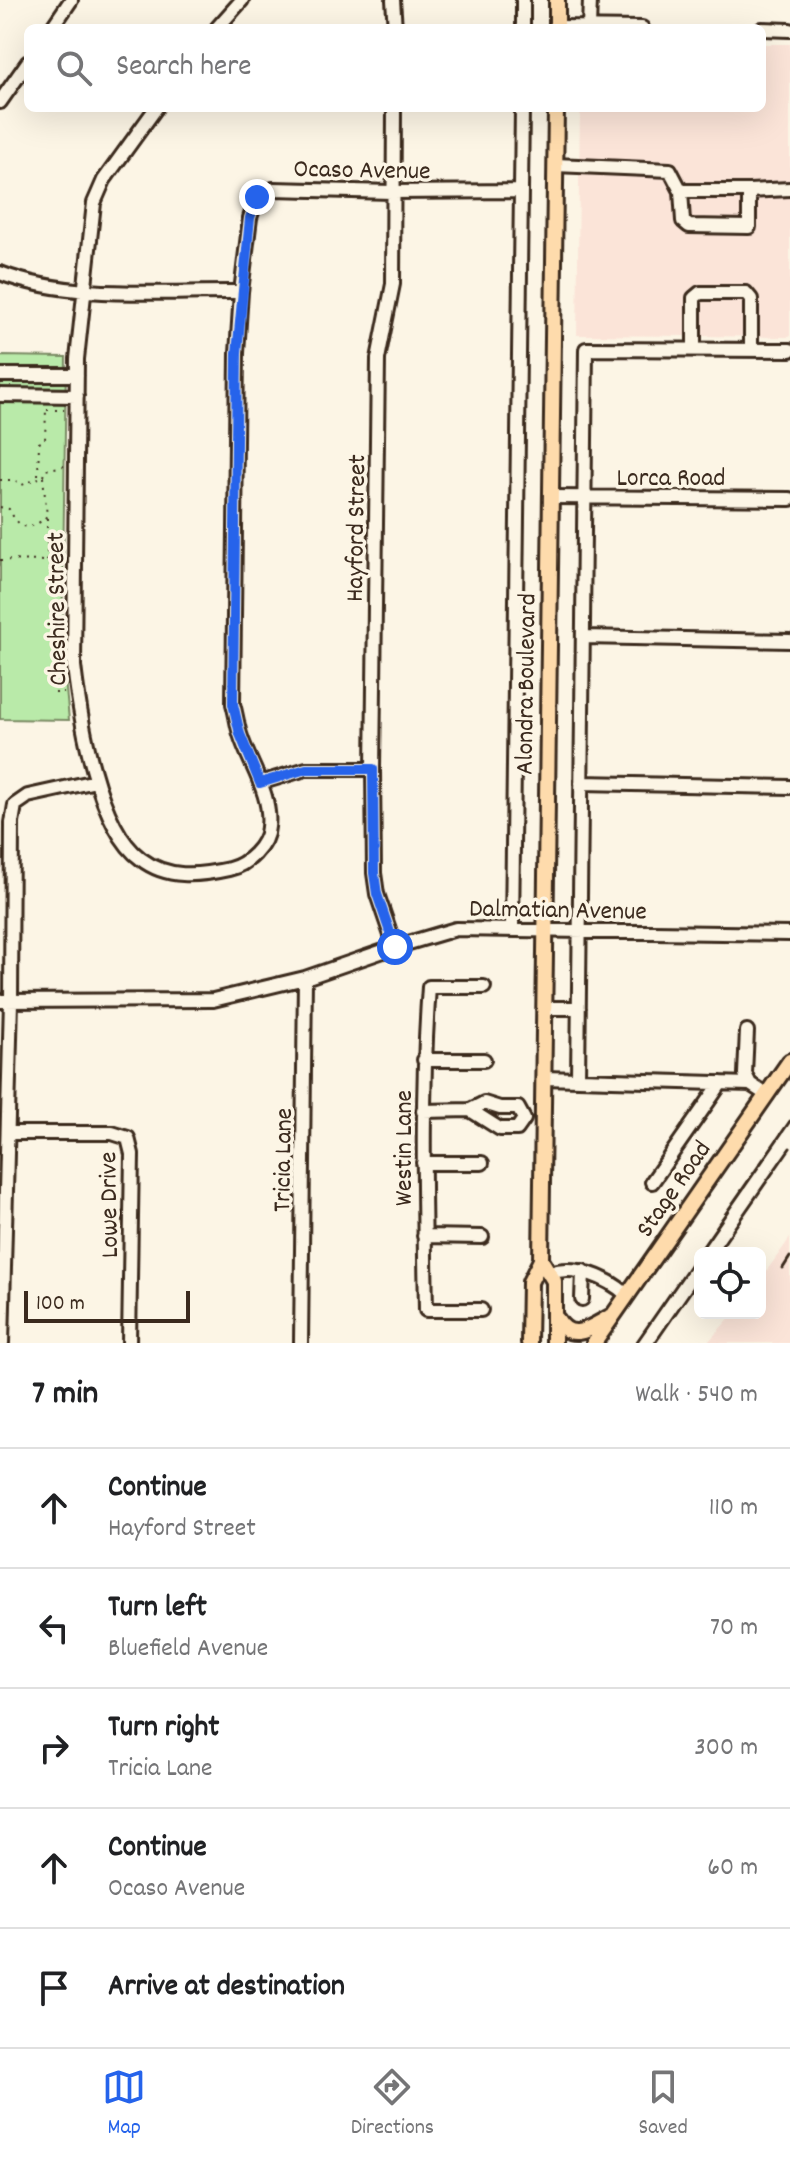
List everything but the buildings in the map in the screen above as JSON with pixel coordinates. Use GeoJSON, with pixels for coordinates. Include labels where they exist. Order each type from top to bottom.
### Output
{"type":"FeatureCollection","features":[{"type":"Feature","properties":{"kind":"main road"},"geometry":{"type":"LineString","coordinates":[[557,0],[557,24]]}},
{"type":"Feature","properties":{"kind":"main road","name":"Alondra Boulevard"},"geometry":{"type":"LineString","coordinates":[[529,1343],[530,1282],[541,1260],[556,112]]}},
{"type":"Feature","properties":{"kind":"main road","name":"Stage Road"},"geometry":{"type":"LineString","coordinates":[[594,1343],[790,1061]]}},
{"type":"Feature","properties":{"kind":"main road"},"geometry":{"type":"LineString","coordinates":[[541,1260],[554,1281],[554,1343]]}},
{"type":"Feature","properties":{"kind":"main road"},"geometry":{"type":"LineString","coordinates":[[554,1311],[562,1331],[568,1338],[576,1339],[614,1315]]}},
{"type":"Feature","properties":{"kind":"street"},"geometry":{"type":"LineString","coordinates":[[55,24],[71,0]]}},
{"type":"Feature","properties":{"kind":"street"},"geometry":{"type":"LineString","coordinates":[[221,24],[242,0]]}},
{"type":"Feature","properties":{"kind":"street"},"geometry":{"type":"LineString","coordinates":[[393,0],[395,24]]}},
{"type":"Feature","properties":{"kind":"street"},"geometry":{"type":"LineString","coordinates":[[523,0],[523,24]]}},
{"type":"Feature","properties":{"kind":"street"},"geometry":{"type":"LineString","coordinates":[[589,24],[590,0]]}},
{"type":"Feature","properties":{"kind":"street"},"geometry":{"type":"LineString","coordinates":[[766,29],[790,30]]}},
{"type":"Feature","properties":{"kind":"street"},"geometry":{"type":"LineString","coordinates":[[0,102],[24,68]]}},
{"type":"Feature","properties":{"kind":"street","name":"Cheshire Street"},"geometry":{"type":"LineString","coordinates":[[153,112],[104,180],[94,203],[77,375],[74,666],[79,703],[96,781],[118,833],[140,859],[171,874],[204,875],[236,867],[257,852],[269,830],[268,811],[260,783]]}},
{"type":"Feature","properties":{"kind":"street","name":"Hayford Street"},"geometry":{"type":"LineString","coordinates":[[394,112],[393,284],[378,359],[373,769],[374,873],[377,894],[395,947]]}},
{"type":"Feature","properties":{"kind":"street","name":"Alondra Boulevard"},"geometry":{"type":"LineString","coordinates":[[512,928],[522,112]]}},
{"type":"Feature","properties":{"kind":"street"},"geometry":{"type":"LineString","coordinates":[[555,165],[670,170],[681,191],[683,221],[689,226],[749,227],[749,191]]}},
{"type":"Feature","properties":{"kind":"street","name":"Ocaso Avenue"},"geometry":{"type":"LineString","coordinates":[[241,292],[250,218],[257,197],[273,189],[521,191]]}},
{"type":"Feature","properties":{"kind":"street"},"geometry":{"type":"LineString","coordinates":[[681,191],[790,189]]}},
{"type":"Feature","properties":{"kind":"street"},"geometry":{"type":"LineString","coordinates":[[0,273],[19,281],[85,291],[241,292],[237,353],[233,704],[240,734],[260,783],[306,769],[373,769]]}},
{"type":"Feature","properties":{"kind":"street"},"geometry":{"type":"LineString","coordinates":[[694,350],[694,298],[700,293],[746,293],[751,299],[751,350]]}},
{"type":"Feature","properties":{"kind":"street"},"geometry":{"type":"LineString","coordinates":[[578,1079],[586,349],[790,350]]}},
{"type":"Feature","properties":{"kind":"street"},"geometry":{"type":"LineString","coordinates":[[0,375],[77,375]]}},
{"type":"Feature","properties":{"kind":"street"},"geometry":{"type":"LineString","coordinates":[[0,395],[77,402]]}},
{"type":"Feature","properties":{"kind":"street","name":"Lorca Road"},"geometry":{"type":"LineString","coordinates":[[551,497],[790,499]]}},
{"type":"Feature","properties":{"kind":"street"},"geometry":{"type":"LineString","coordinates":[[583,637],[790,641]]}},
{"type":"Feature","properties":{"kind":"street"},"geometry":{"type":"LineString","coordinates":[[2,1343],[8,1133],[6,1001],[15,805],[28,796],[96,781]]}},
{"type":"Feature","properties":{"kind":"street"},"geometry":{"type":"LineString","coordinates":[[581,783],[790,787]]}},
{"type":"Feature","properties":{"kind":"street","name":"Dalmatian Avenue"},"geometry":{"type":"LineString","coordinates":[[6,1001],[213,1000],[305,978],[456,929],[790,934]]}},
{"type":"Feature","properties":{"kind":"street","name":"Tricia Lane"},"geometry":{"type":"LineString","coordinates":[[301,1343],[305,978]]}},
{"type":"Feature","properties":{"kind":"street","name":"Westin Lane"},"geometry":{"type":"LineString","coordinates":[[481,1310],[426,1310],[423,1111],[429,987],[484,987]]}},
{"type":"Feature","properties":{"kind":"street"},"geometry":{"type":"LineString","coordinates":[[544,1008],[579,1005]]}},
{"type":"Feature","properties":{"kind":"street"},"geometry":{"type":"LineString","coordinates":[[747,1031],[745,1074],[750,1084],[767,1095]]}},
{"type":"Feature","properties":{"kind":"street"},"geometry":{"type":"LineString","coordinates":[[424,1060],[484,1060]]}},
{"type":"Feature","properties":{"kind":"street"},"geometry":{"type":"LineString","coordinates":[[544,1078],[750,1084]]}},
{"type":"Feature","properties":{"kind":"street"},"geometry":{"type":"LineString","coordinates":[[652,1182],[721,1083]]}},
{"type":"Feature","properties":{"kind":"street"},"geometry":{"type":"LineString","coordinates":[[423,1111],[470,1110],[484,1103],[518,1108],[524,1119]]}},
{"type":"Feature","properties":{"kind":"street"},"geometry":{"type":"LineString","coordinates":[[493,1124],[496,1107]]}},
{"type":"Feature","properties":{"kind":"street"},"geometry":{"type":"LineString","coordinates":[[470,1110],[500,1129],[517,1129],[524,1119]]}},
{"type":"Feature","properties":{"kind":"street"},"geometry":{"type":"LineString","coordinates":[[524,1119],[543,1119]]}},
{"type":"Feature","properties":{"kind":"street","name":"Lowe Drive"},"geometry":{"type":"LineString","coordinates":[[8,1133],[112,1133],[128,1138],[132,1154],[129,1343]]}},
{"type":"Feature","properties":{"kind":"street"},"geometry":{"type":"LineString","coordinates":[[423,1163],[482,1163]]}},
{"type":"Feature","properties":{"kind":"street"},"geometry":{"type":"LineString","coordinates":[[424,1236],[482,1237]]}},
{"type":"Feature","properties":{"kind":"street"},"geometry":{"type":"LineString","coordinates":[[550,1273],[563,1268],[583,1271],[627,1295]]}},
{"type":"Feature","properties":{"kind":"street"},"geometry":{"type":"LineString","coordinates":[[582,1299],[583,1271]]}},
{"type":"Feature","properties":{"kind":"path"},"geometry":{"type":"LineString","coordinates":[[0,560],[47,561],[47,516],[40,477],[39,443],[45,440],[45,410],[77,402]]}},
{"type":"Feature","properties":{"kind":"path"},"geometry":{"type":"LineString","coordinates":[[0,480],[15,480],[22,485],[40,477],[45,470],[76,465]]}},
{"type":"Feature","properties":{"kind":"path"},"geometry":{"type":"LineString","coordinates":[[0,507],[9,509],[22,526],[37,525],[47,516]]}},
{"type":"Feature","properties":{"kind":"shaded area"},"geometry":{"type":"Polygon","coordinates":[[[766,44],[790,44],[790,337],[577,335],[580,112],[766,112],[766,44]]]}},
{"type":"Feature","properties":{"kind":"shaded area"},"geometry":{"type":"Polygon","coordinates":[[[790,1238],[790,1343],[707,1343],[729,1319],[766,1319],[766,1272],[790,1238]]]}},
{"type":"Feature","properties":{"kind":"green space"},"geometry":{"type":"Polygon","coordinates":[[[0,356],[66,357],[62,649],[69,720],[0,719],[0,356]]]}},
{"type":"Feature","properties":{"kind":"railway"},"geometry":{"type":"LineString","coordinates":[[636,1343],[790,1121]]}},
{"type":"Feature","properties":{"kind":"railway"},"geometry":{"type":"LineString","coordinates":[[721,1247],[790,1148]]}},
{"type":"Feature","properties":{"kind":"railway"},"geometry":{"type":"LineString","coordinates":[[783,1268],[790,1257]]}},
{"type":"Feature","properties":{"kind":"railway"},"geometry":{"type":"LineString","coordinates":[[655,1343],[694,1287]]}},
{"type":"Feature","properties":{"kind":"route"},"geometry":{"type":"LineString","coordinates":[[257,197],[250,218],[237,353],[233,704],[240,734],[260,783],[306,769],[373,769],[374,873],[377,894],[395,947]]}}]}
